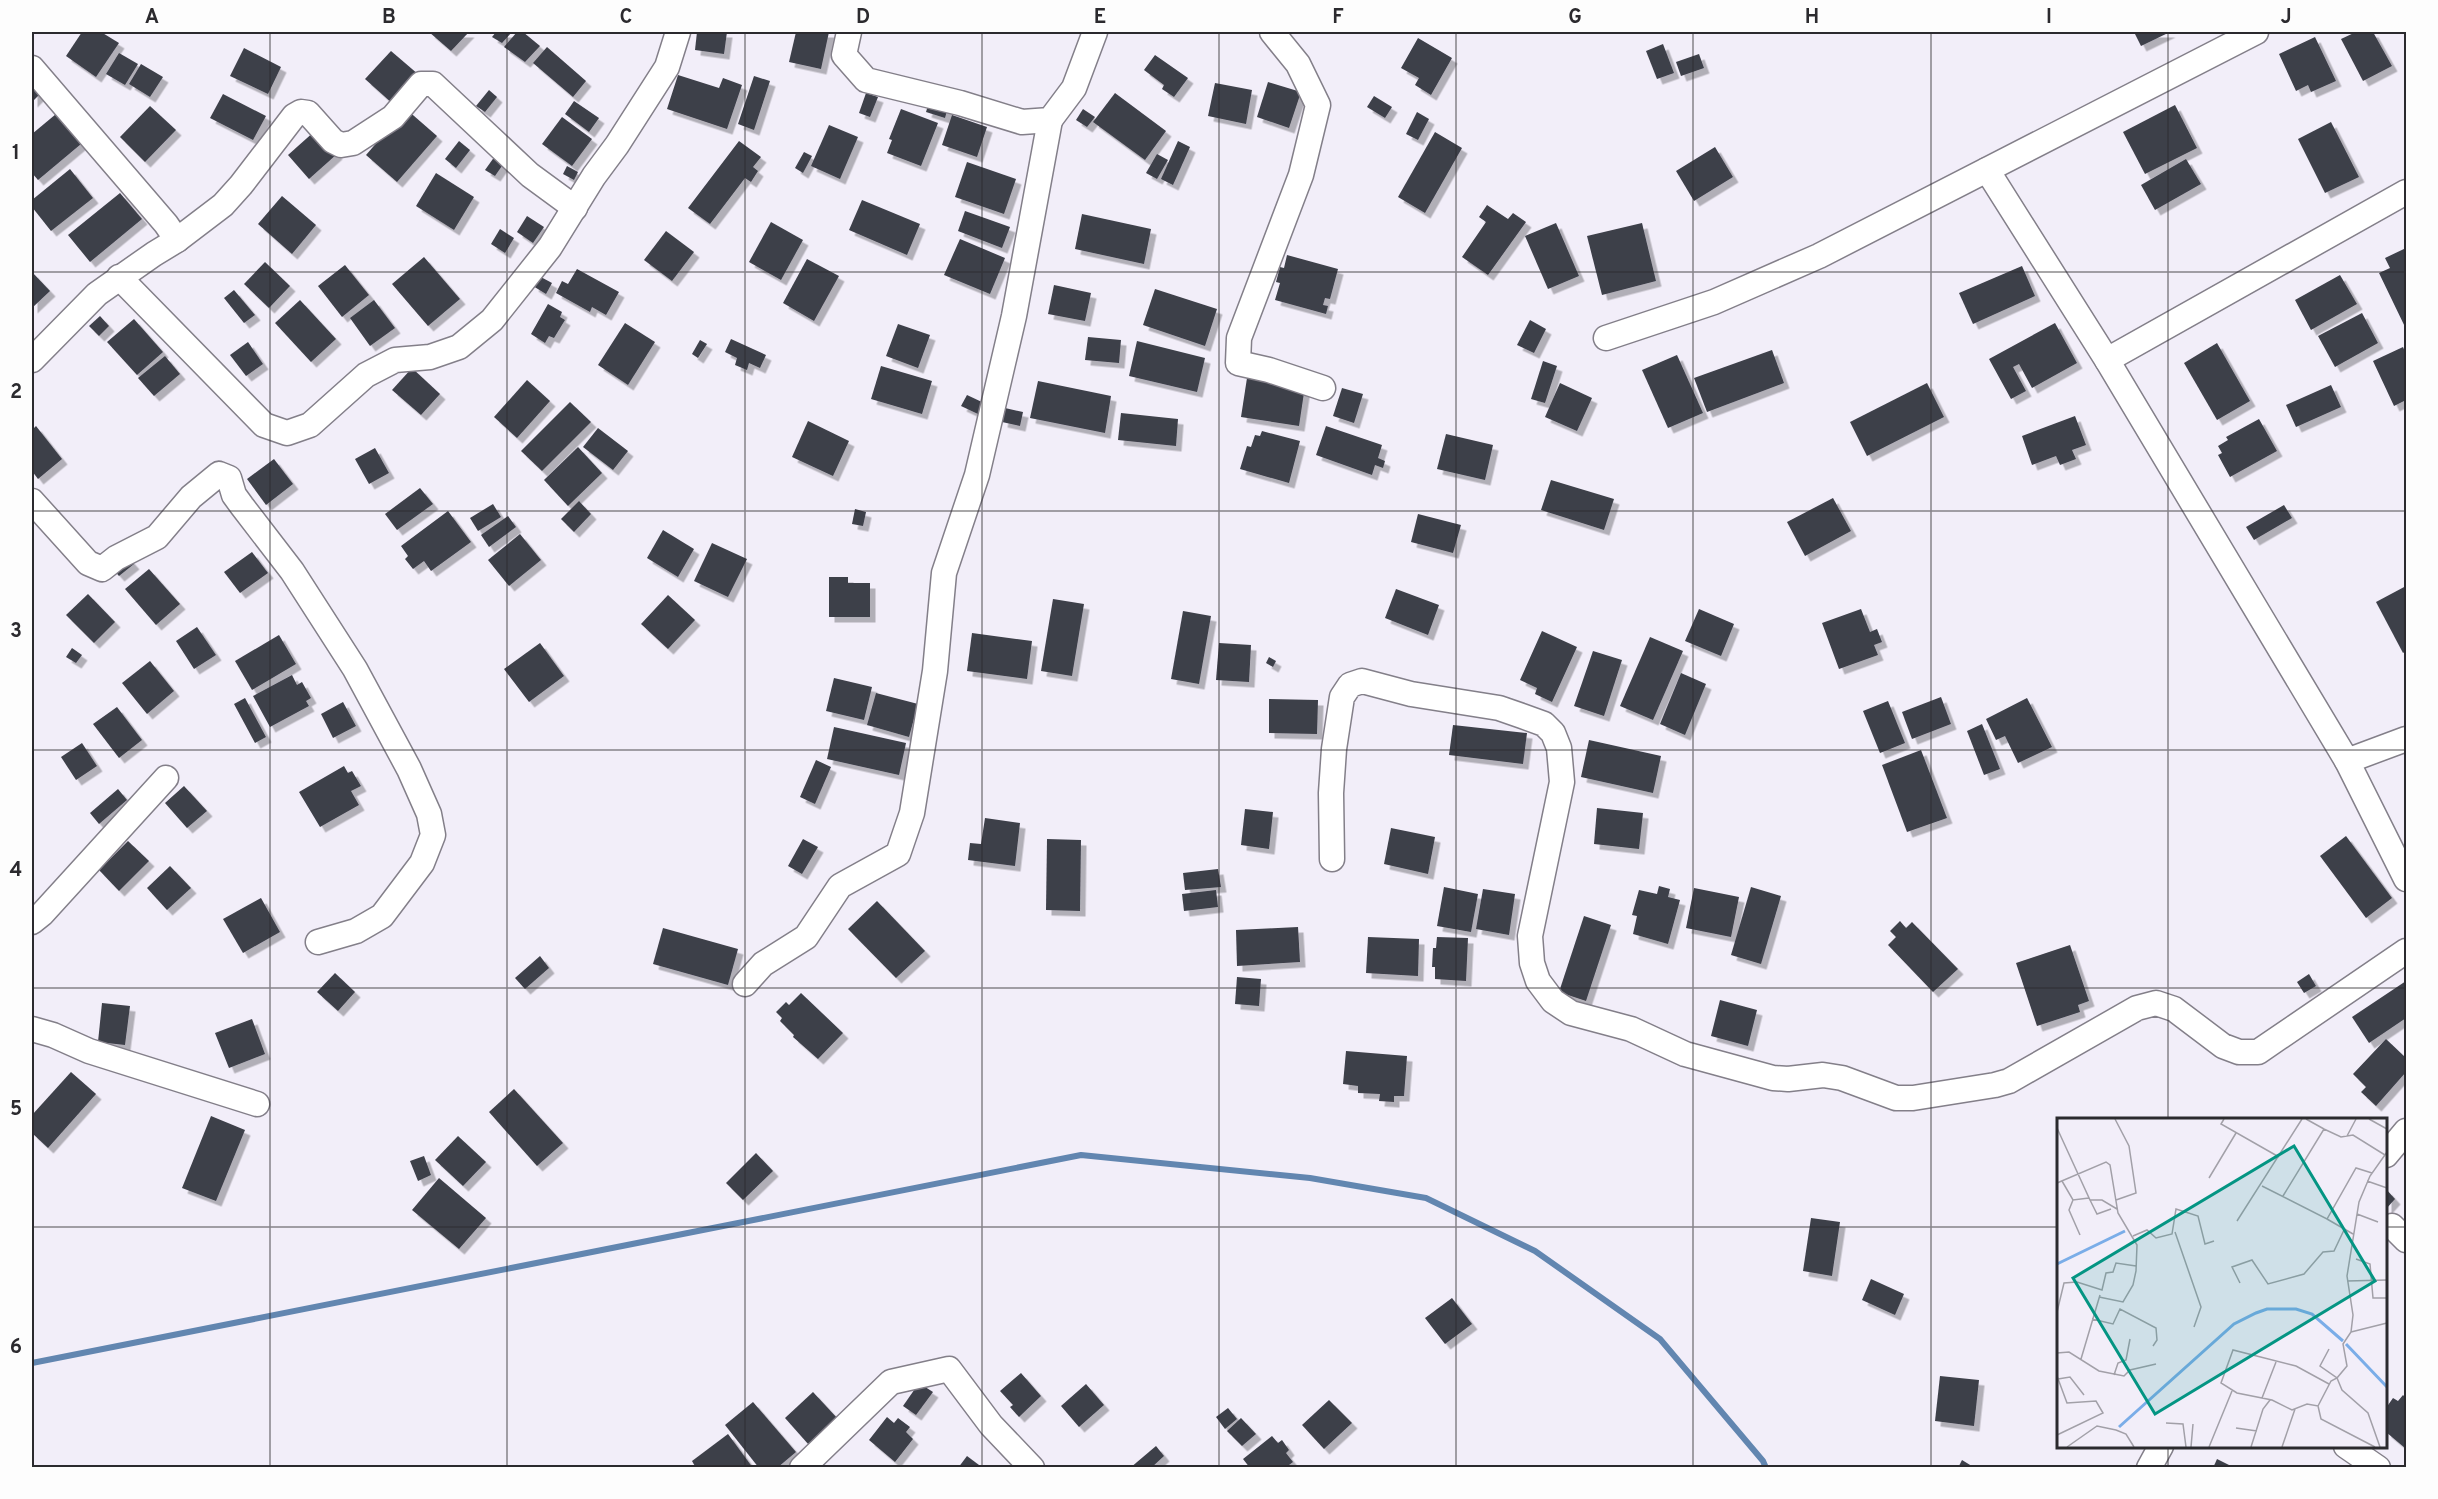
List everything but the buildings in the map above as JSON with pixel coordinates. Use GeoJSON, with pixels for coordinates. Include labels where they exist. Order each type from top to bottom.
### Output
{"type":"FeatureCollection","features":[{"type":"Feature","properties":{"kind":"street"},"geometry":{"type":"LineString","coordinates":[[119,277],[264,425],[287,433],[310,425],[366,375],[395,360],[430,357],[459,347],[492,320],[550,248],[667,67],[678,32]]}},
{"type":"Feature","properties":{"kind":"street"},"geometry":{"type":"LineString","coordinates":[[849,32],[844,55],[866,80],[1022,122],[1050,120]]}},
{"type":"Feature","properties":{"kind":"street"},"geometry":{"type":"LineString","coordinates":[[745,984],[763,964],[806,937],[840,886],[898,855],[914,802],[935,671],[944,573],[980,463],[1014,316],[1050,120],[1074,88],[1095,32]]}},
{"type":"Feature","properties":{"kind":"street"},"geometry":{"type":"LineString","coordinates":[[1272,32],[1298,64],[1318,105],[1301,175],[1239,339],[1238,363],[1269,370],[1323,388]]}},
{"type":"Feature","properties":{"kind":"street"},"geometry":{"type":"LineString","coordinates":[[1606,338],[1714,302],[1809,261],[2256,32]]}},
{"type":"Feature","properties":{"kind":"street"},"geometry":{"type":"LineString","coordinates":[[32,68],[166,224],[177,240]]}},
{"type":"Feature","properties":{"kind":"street"},"geometry":{"type":"LineString","coordinates":[[32,360],[75,313],[119,277],[202,223],[229,198],[294,116],[301,112],[308,112],[333,141],[340,145],[353,143],[393,117],[421,84],[433,84],[530,175],[575,208]]}},
{"type":"Feature","properties":{"kind":"street"},"geometry":{"type":"LineString","coordinates":[[1987,170],[2107,360],[2347,761],[2406,879]]}},
{"type":"Feature","properties":{"kind":"street"},"geometry":{"type":"LineString","coordinates":[[2107,360],[2406,192]]}},
{"type":"Feature","properties":{"kind":"street"},"geometry":{"type":"LineString","coordinates":[[32,501],[88,563],[102,569],[116,558],[157,537],[190,497],[219,474],[229,478],[234,495],[292,571],[355,669],[409,769],[429,813],[433,835],[422,862],[382,916],[356,931],[318,942]]}},
{"type":"Feature","properties":{"kind":"street"},"geometry":{"type":"LineString","coordinates":[[1332,859],[1331,793],[1334,749],[1342,697],[1350,685],[1362,681],[1411,694],[1499,708],[1544,724],[1554,734],[1562,782],[1530,936],[1532,963],[1538,981],[1553,1001],[1571,1013],[1631,1029],[1695,1057],[1773,1078],[1788,1079],[1823,1075],[1842,1078],[1896,1098],[1912,1098],[2008,1081],[2137,1008],[2156,1003],[2174,1009],[2223,1046],[2239,1052],[2258,1052],[2406,951]]}},
{"type":"Feature","properties":{"kind":"street"},"geometry":{"type":"LineString","coordinates":[[2347,761],[2406,739]]}},
{"type":"Feature","properties":{"kind":"street"},"geometry":{"type":"LineString","coordinates":[[32,922],[42,915],[166,778]]}},
{"type":"Feature","properties":{"kind":"street"},"geometry":{"type":"LineString","coordinates":[[32,1029],[53,1035],[89,1051],[257,1104]]}},
{"type":"Feature","properties":{"kind":"street"},"geometry":{"type":"LineString","coordinates":[[2387,1153],[2406,1131]]}},
{"type":"Feature","properties":{"kind":"street"},"geometry":{"type":"LineString","coordinates":[[802,1467],[891,1382],[949,1369],[991,1425],[1032,1467]]}},
{"type":"Feature","properties":{"kind":"street"},"geometry":{"type":"LineString","coordinates":[[2149,1467],[2160,1448]]}},
{"type":"Feature","properties":{"kind":"street"},"geometry":{"type":"LineString","coordinates":[[2349,1448],[2378,1467]]}},
{"type":"Feature","properties":{"kind":"waterway"},"geometry":{"type":"LineString","coordinates":[[32,1363],[1081,1155],[1310,1178],[1426,1198],[1535,1251],[1660,1339],[1763,1461],[1766,1468]]}}]}
